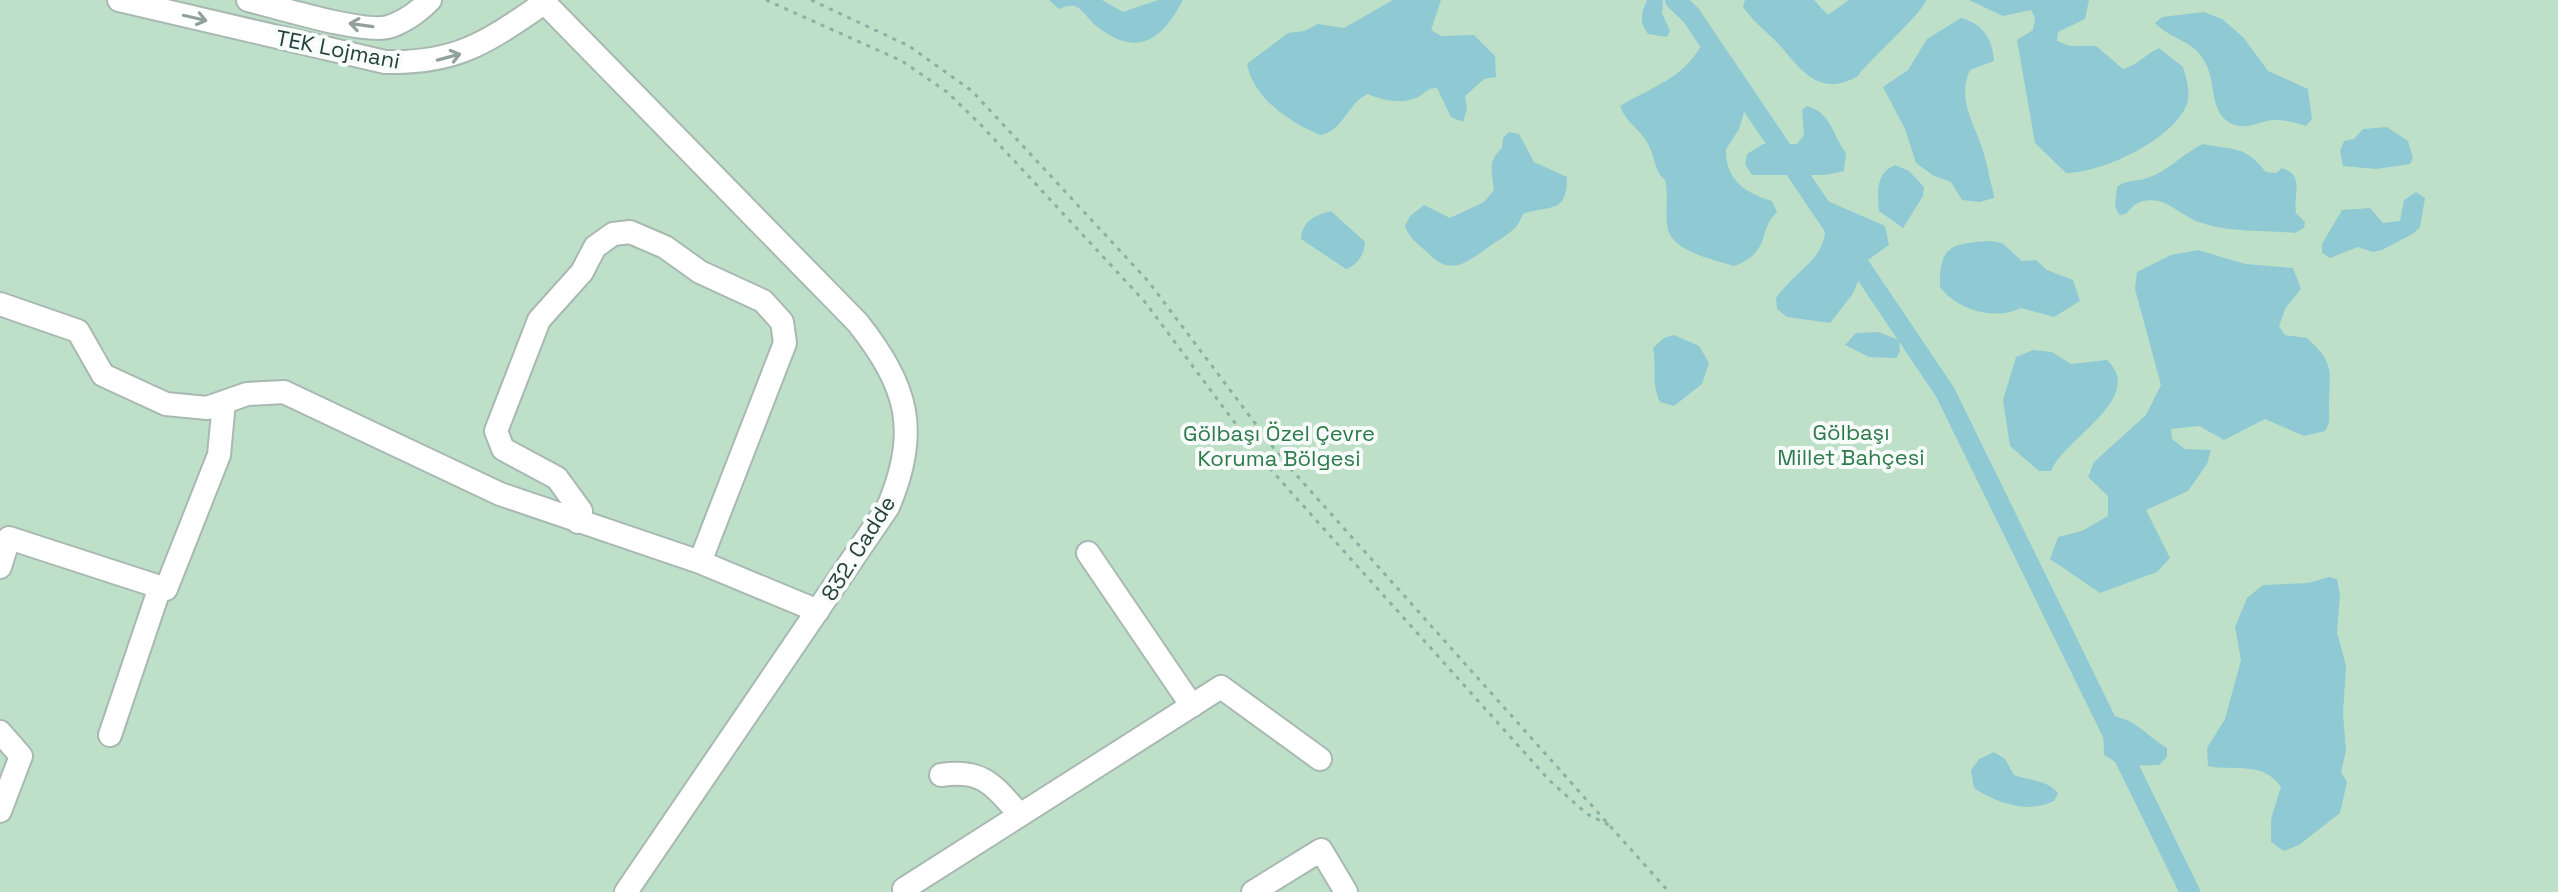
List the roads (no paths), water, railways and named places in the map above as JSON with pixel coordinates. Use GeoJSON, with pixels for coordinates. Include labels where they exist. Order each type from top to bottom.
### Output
{"type":"FeatureCollection","features":[{"type":"Feature","properties":{"kind":"street","name":"TEK Lojmani"},"geometry":{"type":"LineString","coordinates":[[119,0],[385,62],[425,63],[463,53],[543,1]]}},
{"type":"Feature","properties":{"kind":"street","name":"TEK Lojmani"},"geometry":{"type":"LineString","coordinates":[[248,0],[358,25],[386,28],[416,14],[430,0]]}},
{"type":"Feature","properties":{"kind":"street","name":"832. Cadde"},"geometry":{"type":"LineString","coordinates":[[543,1],[858,323],[896,379],[904,408],[906,437],[898,485],[875,528],[626,892]]}},
{"type":"Feature","properties":{"kind":"street"},"geometry":{"type":"LineString","coordinates":[[578,522],[581,511],[570,491],[543,467],[503,449],[496,431],[539,320],[582,272],[600,241],[613,234],[630,232],[665,247],[700,272],[763,301],[778,314],[785,329],[785,343],[700,562]]}},
{"type":"Feature","properties":{"kind":"street"},"geometry":{"type":"LineString","coordinates":[[0,304],[78,331],[103,375],[166,404],[207,408],[247,394],[284,392],[500,494],[700,562],[818,611]]}},
{"type":"Feature","properties":{"kind":"street"},"geometry":{"type":"LineString","coordinates":[[0,567],[9,538],[166,589],[219,455],[224,402]]}},
{"type":"Feature","properties":{"kind":"street"},"geometry":{"type":"LineString","coordinates":[[1088,553],[1192,706]]}},
{"type":"Feature","properties":{"kind":"street"},"geometry":{"type":"LineString","coordinates":[[110,735],[160,587]]}},
{"type":"Feature","properties":{"kind":"street"},"geometry":{"type":"LineString","coordinates":[[906,892],[904,889],[1221,687],[1320,759]]}},
{"type":"Feature","properties":{"kind":"street"},"geometry":{"type":"LineString","coordinates":[[0,732],[21,756],[0,811]]}},
{"type":"Feature","properties":{"kind":"street"},"geometry":{"type":"LineString","coordinates":[[941,775],[962,772],[980,776],[993,785],[1020,815]]}},
{"type":"Feature","properties":{"kind":"street"},"geometry":{"type":"LineString","coordinates":[[1253,892],[1321,850],[1346,892]]}},
{"type":"Feature","properties":{"kind":"water"},"geometry":{"type":"Polygon","coordinates":[[[1049,0],[1102,0],[1123,12],[1158,0],[1183,0],[1166,26],[1156,35],[1135,43],[1110,35],[1077,7],[1059,9],[1049,0]]]}},
{"type":"Feature","properties":{"kind":"water"},"geometry":{"type":"Polygon","coordinates":[[[1393,0],[1441,0],[1431,30],[1441,36],[1474,35],[1495,56],[1496,77],[1484,79],[1465,96],[1467,109],[1463,122],[1451,117],[1437,88],[1414,99],[1401,101],[1368,94],[1334,129],[1320,135],[1274,108],[1257,88],[1247,64],[1288,33],[1304,31],[1318,24],[1344,28],[1393,0]]]}},
{"type":"Feature","properties":{"kind":"water"},"geometry":{"type":"Polygon","coordinates":[[[1647,0],[1663,0],[1662,13],[1670,31],[1667,37],[1648,34],[1645,30],[1642,17],[1647,0]]]}},
{"type":"Feature","properties":{"kind":"water"},"geometry":{"type":"Polygon","coordinates":[[[1745,0],[1814,0],[1828,15],[1849,0],[1926,0],[1916,15],[1858,76],[1834,84],[1824,83],[1806,74],[1743,7],[1745,0]]]}},
{"type":"Feature","properties":{"kind":"water"},"geometry":{"type":"Polygon","coordinates":[[[1969,0],[2089,0],[2085,19],[2058,32],[2057,41],[2070,46],[2096,46],[2123,69],[2159,48],[2183,67],[2188,90],[2187,104],[2167,130],[2135,152],[2098,167],[2066,173],[2035,143],[2017,40],[2033,30],[2035,18],[2031,10],[2003,16],[1969,0]]]}},
{"type":"Feature","properties":{"kind":"water"},"geometry":{"type":"Polygon","coordinates":[[[2204,12],[2222,19],[2243,37],[2268,71],[2308,89],[2312,119],[2306,126],[2275,120],[2239,126],[2222,117],[2201,56],[2155,23],[2162,17],[2204,12]]]}},
{"type":"Feature","properties":{"kind":"water"},"geometry":{"type":"Polygon","coordinates":[[[1961,18],[1985,33],[1994,61],[1970,70],[1965,91],[1994,198],[1980,202],[1962,200],[1951,182],[1934,176],[1916,163],[1905,129],[1883,87],[1908,70],[1927,39],[1961,18]]]}},
{"type":"Feature","properties":{"kind":"water"},"geometry":{"type":"Polygon","coordinates":[[[1702,44],[1716,52],[1745,109],[1739,129],[1726,149],[1729,169],[1745,189],[1772,201],[1777,212],[1767,226],[1759,248],[1734,266],[1684,248],[1670,234],[1665,180],[1648,144],[1625,117],[1620,106],[1676,74],[1702,44]]]}},
{"type":"Feature","properties":{"kind":"water"},"geometry":{"type":"Polygon","coordinates":[[[1807,106],[1822,114],[1831,125],[1846,153],[1844,171],[1825,175],[1752,175],[1745,164],[1747,154],[1763,144],[1797,144],[1804,135],[1802,110],[1807,106]]]}},
{"type":"Feature","properties":{"kind":"water"},"geometry":{"type":"Polygon","coordinates":[[[2387,127],[2408,141],[2413,158],[2410,164],[2376,169],[2343,166],[2340,151],[2344,141],[2354,139],[2363,129],[2387,127]]]}},
{"type":"Feature","properties":{"kind":"water"},"geometry":{"type":"Polygon","coordinates":[[[1509,132],[1519,134],[1534,162],[1567,177],[1564,197],[1556,206],[1523,214],[1511,232],[1464,263],[1447,265],[1438,262],[1409,235],[1405,226],[1410,216],[1424,205],[1450,218],[1484,202],[1494,190],[1492,162],[1509,132]]]}},
{"type":"Feature","properties":{"kind":"water"},"geometry":{"type":"Polygon","coordinates":[[[2203,144],[2244,153],[2266,172],[2276,173],[2282,168],[2289,171],[2296,180],[2296,213],[2305,222],[2304,228],[2295,233],[2220,228],[2196,221],[2163,202],[2153,200],[2139,202],[2126,214],[2119,215],[2115,206],[2117,187],[2155,175],[2203,144]]]}},
{"type":"Feature","properties":{"kind":"water"},"geometry":{"type":"Polygon","coordinates":[[[1895,165],[1909,171],[1924,187],[1923,196],[1903,228],[1879,211],[1881,178],[1895,165]]]}},
{"type":"Feature","properties":{"kind":"water"},"geometry":{"type":"Polygon","coordinates":[[[2416,192],[2425,198],[2420,227],[2414,233],[2373,252],[2358,247],[2330,258],[2322,253],[2322,244],[2342,210],[2370,208],[2383,223],[2400,221],[2404,200],[2416,192]]]}},
{"type":"Feature","properties":{"kind":"water"},"geometry":{"type":"Polygon","coordinates":[[[1823,199],[1885,226],[1889,245],[1868,260],[1852,295],[1830,323],[1787,317],[1777,309],[1776,298],[1815,257],[1821,246],[1825,235],[1819,204],[1823,199]]]}},
{"type":"Feature","properties":{"kind":"water"},"geometry":{"type":"Polygon","coordinates":[[[1331,211],[1365,242],[1360,258],[1346,269],[1301,239],[1304,227],[1310,220],[1331,211]]]}},
{"type":"Feature","properties":{"kind":"water"},"geometry":{"type":"Polygon","coordinates":[[[1966,243],[2002,243],[2022,261],[2036,260],[2047,270],[2073,280],[2080,301],[2054,317],[2021,308],[2011,312],[1988,313],[1956,302],[1940,287],[1945,255],[1950,249],[1966,243]]]}},
{"type":"Feature","properties":{"kind":"water"},"geometry":{"type":"Polygon","coordinates":[[[2198,250],[2245,264],[2293,268],[2301,289],[2286,307],[2279,326],[2285,335],[2307,338],[2327,362],[2330,376],[2328,425],[2325,431],[2304,436],[2265,419],[2224,440],[2199,426],[2171,429],[2172,439],[2185,449],[2211,450],[2207,464],[2188,491],[2146,510],[2170,558],[2157,572],[2100,593],[2050,559],[2058,537],[2082,531],[2108,516],[2108,496],[2088,477],[2094,462],[2146,415],[2161,385],[2135,289],[2137,272],[2171,255],[2198,250]]]}},
{"type":"Feature","properties":{"kind":"water"},"geometry":{"type":"Polygon","coordinates":[[[1878,332],[1899,340],[1900,351],[1896,358],[1869,357],[1845,345],[1856,333],[1878,332]]]}},
{"type":"Feature","properties":{"kind":"water"},"geometry":{"type":"Polygon","coordinates":[[[1674,335],[1699,346],[1709,363],[1702,384],[1674,406],[1660,402],[1657,395],[1653,348],[1664,338],[1674,335]]]}},
{"type":"Feature","properties":{"kind":"water"},"geometry":{"type":"Polygon","coordinates":[[[2033,350],[2052,352],[2071,364],[2107,360],[2117,374],[2117,389],[2110,403],[2059,458],[2051,471],[2039,471],[2010,446],[2003,400],[2016,357],[2033,350]]]}},
{"type":"Feature","properties":{"kind":"water"},"geometry":{"type":"Polygon","coordinates":[[[2329,577],[2337,579],[2340,595],[2337,632],[2346,666],[2343,714],[2346,751],[2341,772],[2347,782],[2340,813],[2299,845],[2284,851],[2271,842],[2271,819],[2281,787],[2266,773],[2257,770],[2208,766],[2207,748],[2225,719],[2241,660],[2235,627],[2247,598],[2263,585],[2308,583],[2329,577]]]}},
{"type":"Feature","properties":{"kind":"water"},"geometry":{"type":"Polygon","coordinates":[[[2111,716],[2127,720],[2140,728],[2167,748],[2167,757],[2159,765],[2122,766],[2104,755],[2103,726],[2111,716]]]}},
{"type":"Feature","properties":{"kind":"water"},"geometry":{"type":"Polygon","coordinates":[[[1994,752],[2005,759],[2014,775],[2053,788],[2058,793],[2054,801],[2023,807],[1992,798],[1974,788],[1971,770],[1979,759],[1994,752]]]}},
{"type":"Feature","properties":{"kind":"waterway"},"geometry":{"type":"LineString","coordinates":[[1675,0],[1691,15],[1945,392],[2190,892]]}},
{"type":"Feature","properties":{"kind":"park label","name":"Gölbaşı Millet Bahçesi"},"geometry":{"type":"Point","coordinates":[1851,444]}},
{"type":"Feature","properties":{"kind":"park label","name":"Gölbaşı Özel Çevre Koruma Bölgesi"},"geometry":{"type":"Point","coordinates":[1279,446]}}]}
